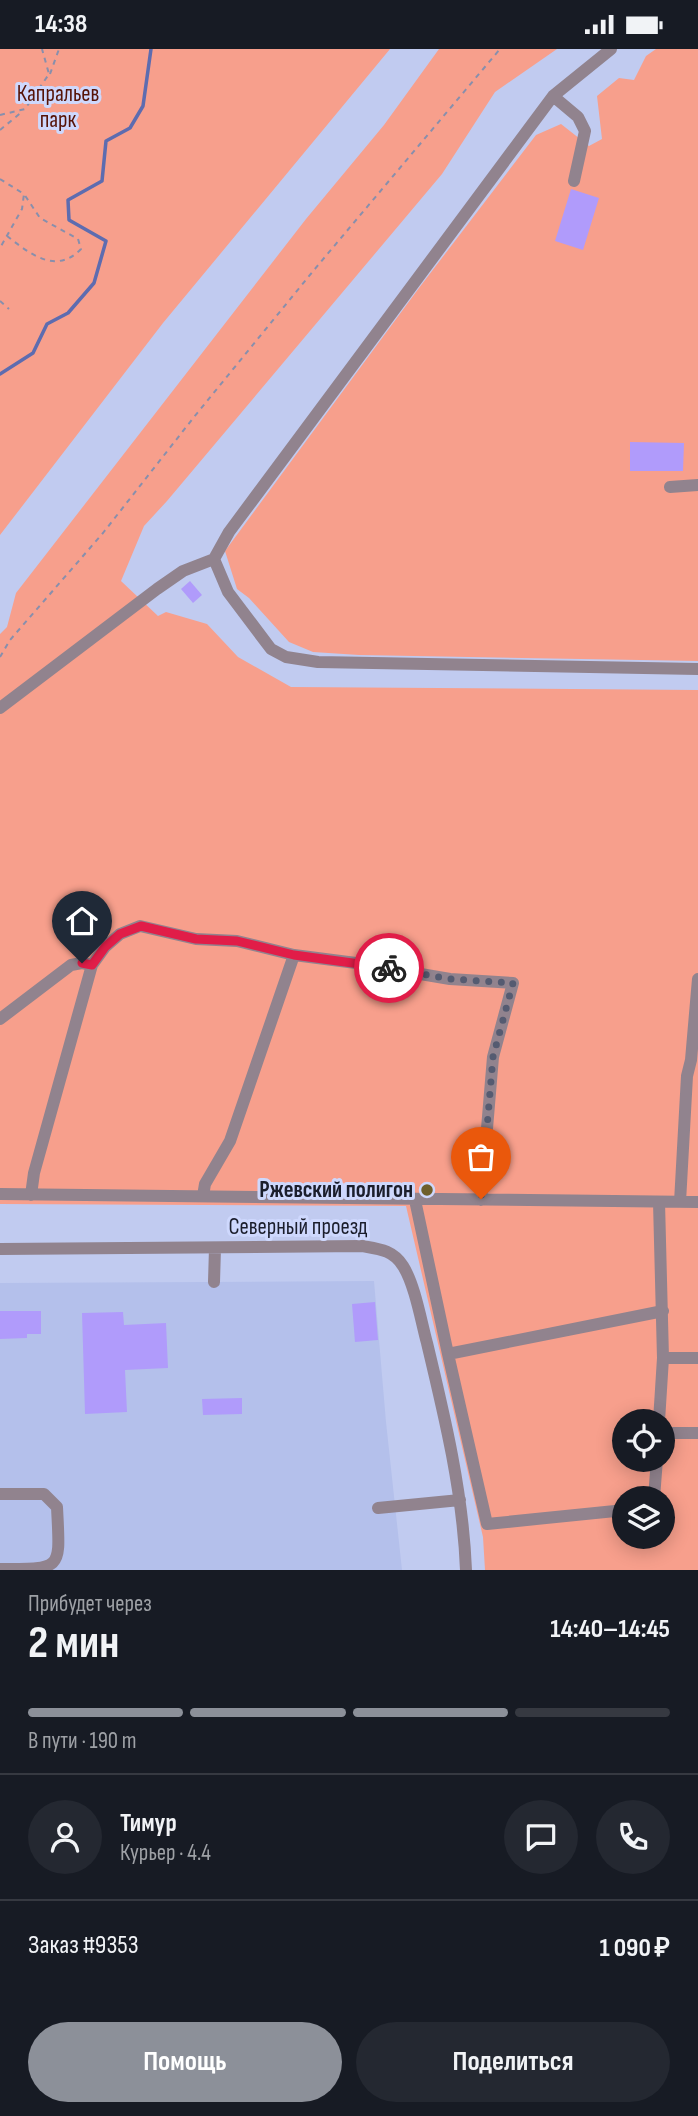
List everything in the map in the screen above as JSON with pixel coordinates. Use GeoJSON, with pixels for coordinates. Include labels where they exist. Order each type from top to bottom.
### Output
{"type":"FeatureCollection","features":[{"type":"Feature","properties":{"kind":"street"},"geometry":{"type":"LineString","coordinates":[[0,708],[157,589],[183,572],[214,559],[229,532],[553,96],[611,49]]}},
{"type":"Feature","properties":{"kind":"street"},"geometry":{"type":"LineString","coordinates":[[553,96],[578,117],[585,131],[574,181]]}},
{"type":"Feature","properties":{"kind":"street"},"geometry":{"type":"LineString","coordinates":[[670,487],[698,485]]}},
{"type":"Feature","properties":{"kind":"street"},"geometry":{"type":"LineString","coordinates":[[214,559],[228,592],[255,630],[271,649],[286,657],[318,662],[698,669]]}},
{"type":"Feature","properties":{"kind":"street"},"geometry":{"type":"LineString","coordinates":[[31,1195],[34,1173],[92,965],[105,947],[120,934],[141,926],[196,939],[237,941],[294,955],[450,979],[513,983],[493,1057],[481,1199]]}},
{"type":"Feature","properties":{"kind":"street"},"geometry":{"type":"LineString","coordinates":[[203,1196],[205,1184],[230,1141],[294,955]]}},
{"type":"Feature","properties":{"kind":"street"},"geometry":{"type":"LineString","coordinates":[[0,1019],[71,965],[92,965]]}},
{"type":"Feature","properties":{"kind":"street"},"geometry":{"type":"LineString","coordinates":[[680,1202],[687,1076],[691,1060],[698,979]]}},
{"type":"Feature","properties":{"kind":"street"},"geometry":{"type":"LineString","coordinates":[[0,1194],[698,1202]]}},
{"type":"Feature","properties":{"kind":"street"},"geometry":{"type":"LineString","coordinates":[[415,1200],[487,1524],[612,1511]]}},
{"type":"Feature","properties":{"kind":"street"},"geometry":{"type":"LineString","coordinates":[[659,1202],[663,1311],[660,1409]]}},
{"type":"Feature","properties":{"kind":"street","name":"Северный проезд"},"geometry":{"type":"LineString","coordinates":[[0,1249],[362,1246],[386,1250],[395,1256],[409,1277],[435,1378],[460,1500],[466,1570]]}},
{"type":"Feature","properties":{"kind":"street"},"geometry":{"type":"LineString","coordinates":[[214,1282],[215,1248]]}},
{"type":"Feature","properties":{"kind":"street"},"geometry":{"type":"LineString","coordinates":[[448,1354],[663,1311]]}},
{"type":"Feature","properties":{"kind":"street"},"geometry":{"type":"LineString","coordinates":[[663,1358],[698,1358]]}},
{"type":"Feature","properties":{"kind":"street"},"geometry":{"type":"LineString","coordinates":[[675,1433],[698,1433]]}},
{"type":"Feature","properties":{"kind":"street"},"geometry":{"type":"LineString","coordinates":[[0,1494],[44,1494],[57,1507],[59,1552],[54,1563],[42,1569],[0,1569]]}},
{"type":"Feature","properties":{"kind":"street"},"geometry":{"type":"LineString","coordinates":[[378,1508],[460,1500]]}},
{"type":"Feature","properties":{"kind":"path"},"geometry":{"type":"LineString","coordinates":[[42,49],[50,74]]}},
{"type":"Feature","properties":{"kind":"path"},"geometry":{"type":"LineString","coordinates":[[0,130],[25,109],[50,74],[60,49]]}},
{"type":"Feature","properties":{"kind":"path"},"geometry":{"type":"LineString","coordinates":[[0,657],[10,640],[103,533],[314,270],[500,49]]}},
{"type":"Feature","properties":{"kind":"path"},"geometry":{"type":"LineString","coordinates":[[0,115],[25,109]]}},
{"type":"Feature","properties":{"kind":"path"},"geometry":{"type":"LineString","coordinates":[[0,179],[24,194],[40,218],[78,239],[81,249],[73,257],[62,261],[48,261],[7,236]]}},
{"type":"Feature","properties":{"kind":"path"},"geometry":{"type":"LineString","coordinates":[[0,248],[22,209],[24,194]]}},
{"type":"Feature","properties":{"kind":"path"},"geometry":{"type":"LineString","coordinates":[[0,301],[9,309]]}},
{"type":"Feature","properties":{"kind":"shaded area"},"geometry":{"type":"Polygon","coordinates":[[[374,1281],[402,1570],[0,1570],[0,1283],[374,1281]]]}},
{"type":"Feature","properties":{"kind":"green space","name":"Капральев парк"},"geometry":{"type":"Polygon","coordinates":[[[0,49],[390,49],[163,323],[0,535],[0,49]]]}},
{"type":"Feature","properties":{"kind":"green space"},"geometry":{"type":"Polygon","coordinates":[[[439,49],[557,49],[495,92],[442,174],[144,526],[121,581],[158,616],[166,612],[207,624],[238,657],[291,687],[698,690],[698,1570],[485,1570],[483,1537],[406,1206],[0,1204],[0,634],[7,627],[16,593],[306,219],[384,125],[439,49]]]}},
{"type":"Feature","properties":{"kind":"green space"},"geometry":{"type":"Polygon","coordinates":[[[656,49],[698,49],[698,661],[359,655],[313,652],[289,642],[249,598],[237,589],[225,551],[536,135],[561,124],[589,146],[602,139],[597,96],[619,78],[634,80],[646,56],[656,49]]]}},
{"type":"Feature","properties":{"kind":"building"},"geometry":{"type":"Polygon","coordinates":[[[571,189],[599,198],[583,250],[555,241],[571,189]]]}},
{"type":"Feature","properties":{"kind":"building"},"geometry":{"type":"Polygon","coordinates":[[[630,442],[684,443],[683,471],[630,471],[630,442]]]}},
{"type":"Feature","properties":{"kind":"building"},"geometry":{"type":"Polygon","coordinates":[[[190,581],[202,595],[193,603],[181,589],[190,581]]]}},
{"type":"Feature","properties":{"kind":"building"},"geometry":{"type":"Polygon","coordinates":[[[375,1302],[378,1340],[355,1342],[352,1304],[375,1302]]]}},
{"type":"Feature","properties":{"kind":"building"},"geometry":{"type":"Polygon","coordinates":[[[0,1311],[41,1311],[41,1334],[27,1334],[27,1338],[0,1339],[0,1311]]]}},
{"type":"Feature","properties":{"kind":"building"},"geometry":{"type":"Polygon","coordinates":[[[123,1312],[124,1325],[166,1323],[168,1368],[125,1370],[127,1412],[85,1414],[82,1313],[123,1312]]]}},
{"type":"Feature","properties":{"kind":"building"},"geometry":{"type":"Polygon","coordinates":[[[242,1398],[242,1414],[203,1415],[202,1399],[242,1398]]]}},
{"type":"Feature","properties":{"kind":"waterway"},"geometry":{"type":"LineString","coordinates":[[0,374],[33,353],[47,324],[68,313],[94,283],[106,241],[69,220],[68,200],[102,181],[106,141],[130,128],[143,106],[151,49]]}},
{"type":"Feature","properties":{"kind":"way so far"},"geometry":{"type":"LineString","coordinates":[[389,968],[450,979],[513,983],[493,1057],[481,1199]]}},
{"type":"Feature","properties":{"kind":"place","name":"Ржевский полигон"},"geometry":{"type":"Point","coordinates":[427,1190]}},
{"type":"Feature","properties":{"kind":"route"},"geometry":{"type":"LineString","coordinates":[[82,963],[92,965],[105,947],[120,934],[141,926],[196,939],[237,941],[294,955],[389,968]]}}]}
